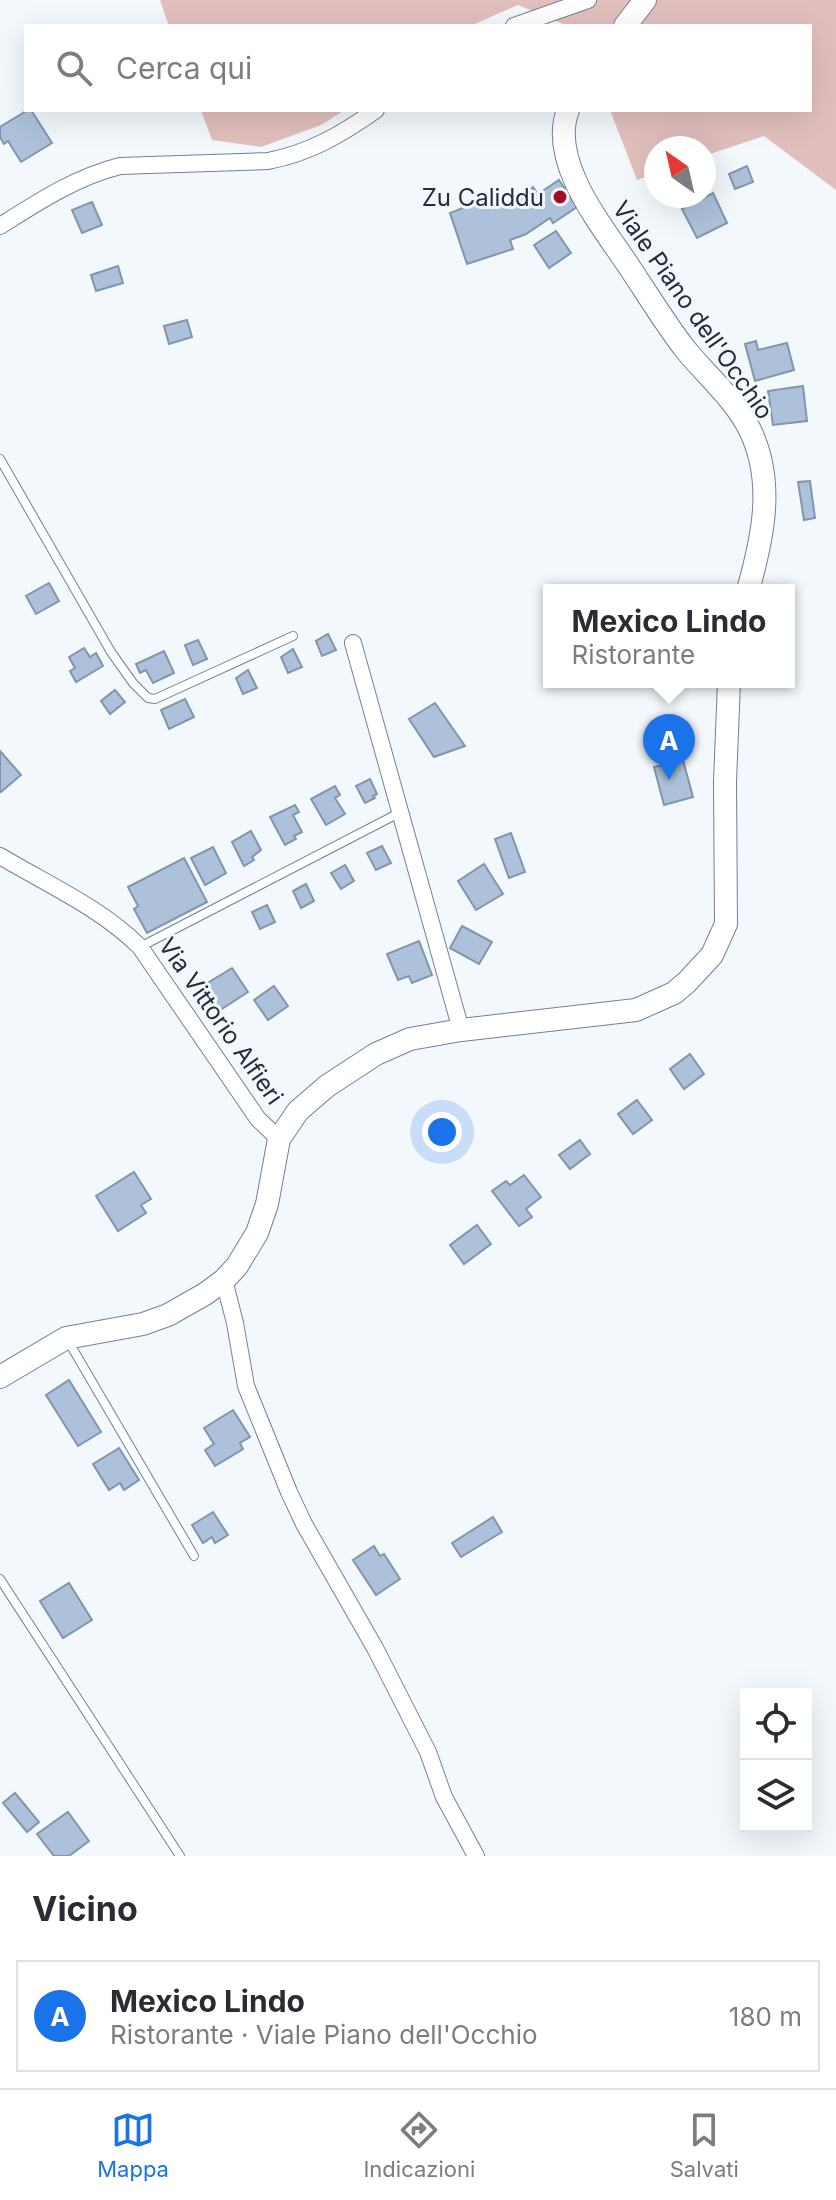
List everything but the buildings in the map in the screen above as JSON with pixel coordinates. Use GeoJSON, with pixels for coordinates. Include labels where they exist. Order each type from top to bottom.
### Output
{"type":"FeatureCollection","features":[{"type":"Feature","properties":{"kind":"main road"},"geometry":{"type":"LineString","coordinates":[[627,24],[645,0]]}},
{"type":"Feature","properties":{"kind":"main road","name":"Viale Piano dell'Occhio"},"geometry":{"type":"LineString","coordinates":[[567,112],[564,141],[582,195],[669,326],[736,408],[750,430],[764,484],[766,512],[750,584]]}},
{"type":"Feature","properties":{"kind":"main road"},"geometry":{"type":"LineString","coordinates":[[0,1377],[66,1338],[143,1324],[191,1303],[224,1280],[237,1266],[257,1233],[267,1204],[279,1139],[298,1111],[327,1086],[367,1059],[410,1039],[461,1030],[636,1010],[674,993],[687,982],[712,955],[726,924],[725,753],[729,688]]}},
{"type":"Feature","properties":{"kind":"street"},"geometry":{"type":"LineString","coordinates":[[520,24],[588,0]]}},
{"type":"Feature","properties":{"kind":"street"},"geometry":{"type":"LineString","coordinates":[[0,226],[51,195],[102,170],[120,166],[268,161],[290,157],[329,141],[373,112]]}},
{"type":"Feature","properties":{"kind":"street"},"geometry":{"type":"LineString","coordinates":[[353,643],[461,1030]]}},
{"type":"Feature","properties":{"kind":"street","name":"Via Vittorio Alfieri"},"geometry":{"type":"LineString","coordinates":[[0,856],[96,912],[124,931],[140,947],[258,1119],[279,1139]]}},
{"type":"Feature","properties":{"kind":"street"},"geometry":{"type":"LineString","coordinates":[[224,1280],[246,1386],[289,1492],[428,1752],[444,1797],[476,1856]]}},
{"type":"Feature","properties":{"kind":"lane"},"geometry":{"type":"LineString","coordinates":[[0,459],[111,652],[148,698],[155,699],[293,636]]}},
{"type":"Feature","properties":{"kind":"lane"},"geometry":{"type":"LineString","coordinates":[[140,947],[401,812]]}},
{"type":"Feature","properties":{"kind":"lane"},"geometry":{"type":"LineString","coordinates":[[66,1338],[194,1556]]}},
{"type":"Feature","properties":{"kind":"lane"},"geometry":{"type":"LineString","coordinates":[[0,1579],[180,1856]]}},
{"type":"Feature","properties":{"kind":"shaded area"},"geometry":{"type":"Polygon","coordinates":[[[160,0],[836,0],[836,190],[764,136],[716,152],[716,136],[644,136],[644,177],[637,180],[611,112],[812,112],[812,24],[563,24],[518,5],[475,24],[168,24],[160,0]]]}},
{"type":"Feature","properties":{"kind":"shaded area"},"geometry":{"type":"Polygon","coordinates":[[[202,112],[342,112],[321,125],[261,147],[212,140],[202,112]]]}},
{"type":"Feature","properties":{"kind":"place","name":"Zu Caliddu"},"geometry":{"type":"Point","coordinates":[560,197]}},
{"type":"Feature","properties":{"kind":"place","name":"Mexico Lindo"},"geometry":{"type":"Point","coordinates":[669,780]}}]}
